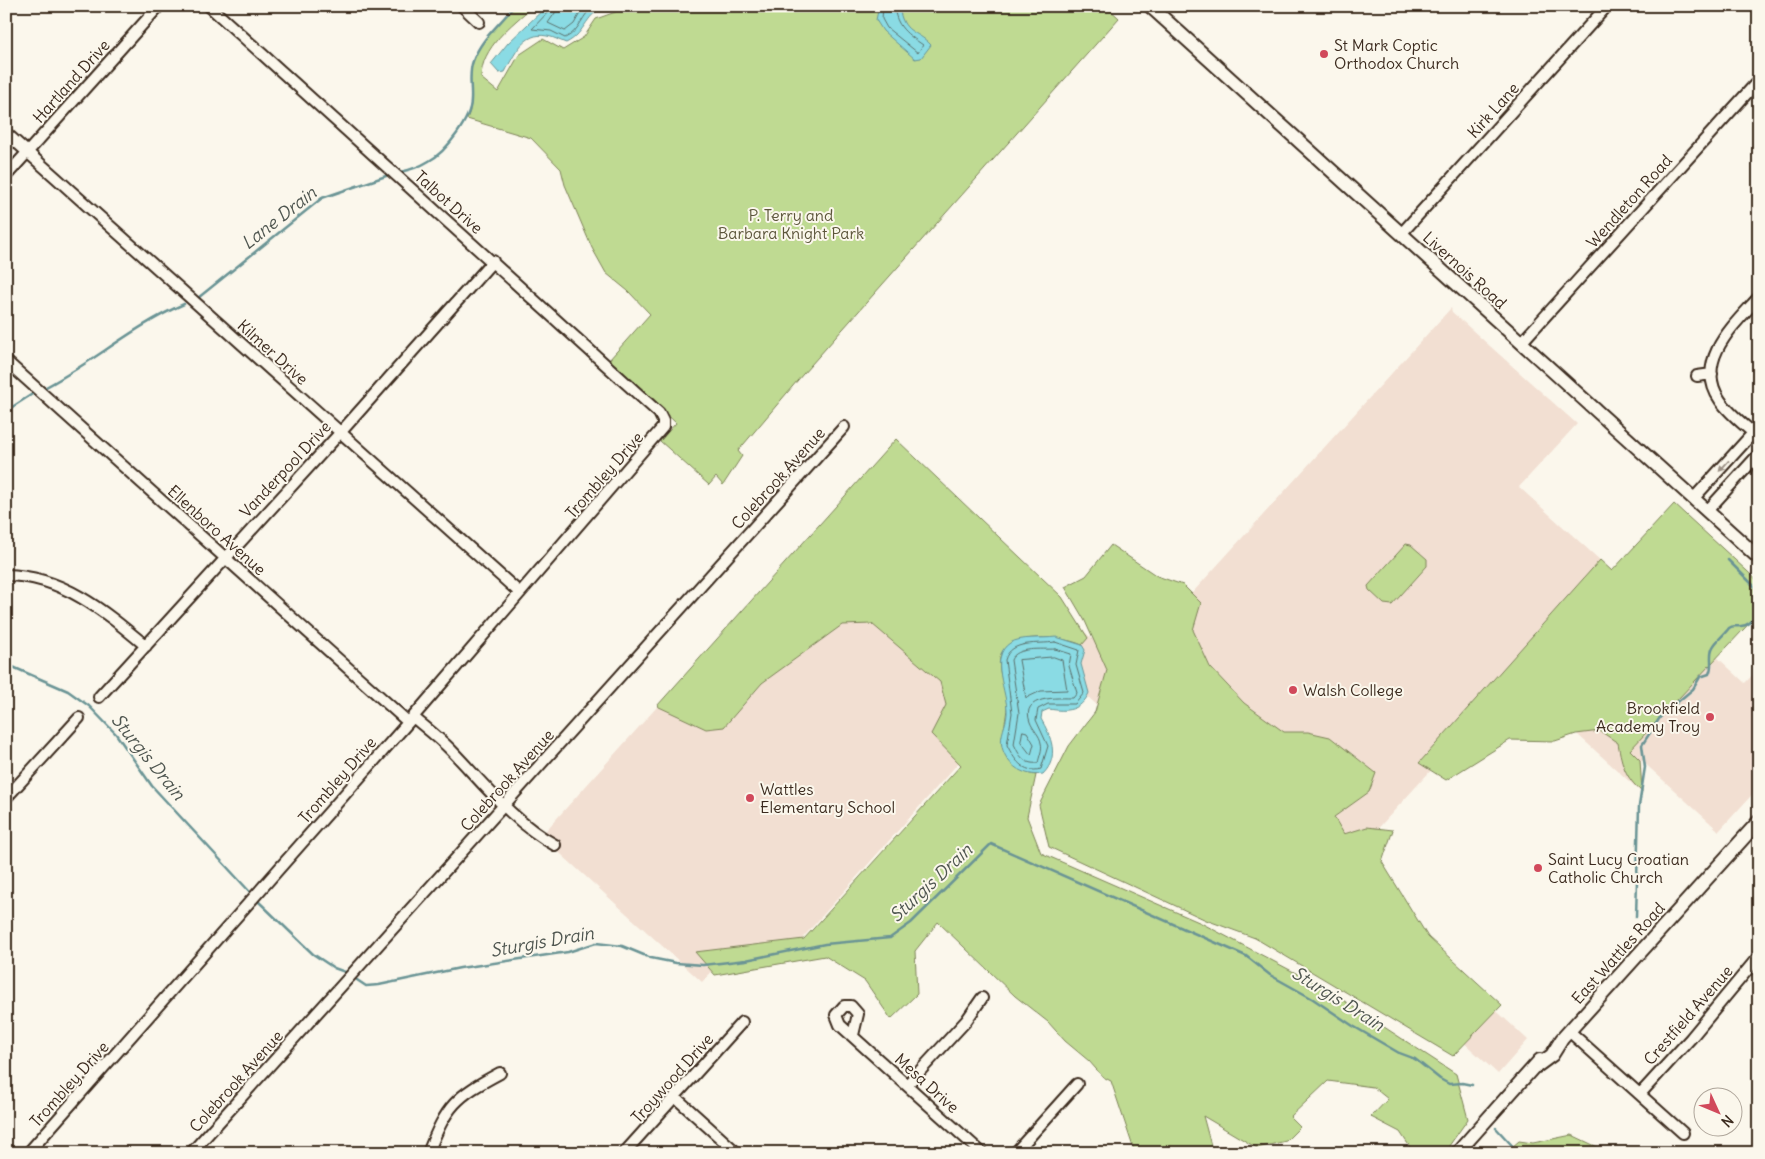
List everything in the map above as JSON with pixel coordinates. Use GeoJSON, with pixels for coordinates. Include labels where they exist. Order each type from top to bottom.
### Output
{"type":"FeatureCollection","features":[{"type":"Feature","properties":{"kind":"main road","name":"Livernois Road"},"geometry":{"type":"LineString","coordinates":[[1150,6],[1759,558]]}},
{"type":"Feature","properties":{"kind":"main road","name":"East Wattles Road"},"geometry":{"type":"LineString","coordinates":[[1457,1153],[1536,1066],[1546,1049],[1566,1035],[1759,821]]}},
{"type":"Feature","properties":{"kind":"street","name":"Hartland Drive"},"geometry":{"type":"LineString","coordinates":[[6,176],[159,6]]}},
{"type":"Feature","properties":{"kind":"street","name":"Talbot Drive"},"geometry":{"type":"LineString","coordinates":[[209,6],[659,413],[664,424]]}},
{"type":"Feature","properties":{"kind":"street"},"geometry":{"type":"LineString","coordinates":[[462,6],[479,22]]}},
{"type":"Feature","properties":{"kind":"street","name":"Kirk Lane"},"geometry":{"type":"LineString","coordinates":[[1401,234],[1607,6]]}},
{"type":"Feature","properties":{"kind":"street","name":"Wendleton Road"},"geometry":{"type":"LineString","coordinates":[[1521,343],[1759,80]]}},
{"type":"Feature","properties":{"kind":"street","name":"Kilmer Drive"},"geometry":{"type":"LineString","coordinates":[[6,133],[520,594]]}},
{"type":"Feature","properties":{"kind":"street","name":"Vanderpool Drive"},"geometry":{"type":"LineString","coordinates":[[99,697],[340,433],[493,261]]}},
{"type":"Feature","properties":{"kind":"street"},"geometry":{"type":"LineString","coordinates":[[1694,498],[1756,435],[1719,399],[1712,374],[1718,346],[1759,297]]}},
{"type":"Feature","properties":{"kind":"street","name":"Ellenboro Avenue"},"geometry":{"type":"LineString","coordinates":[[6,360],[225,558],[411,720],[449,748],[504,805],[538,836],[555,845]]}},
{"type":"Feature","properties":{"kind":"street"},"geometry":{"type":"LineString","coordinates":[[1697,376],[1712,374]]}},
{"type":"Feature","properties":{"kind":"street","name":"Trombley Drive"},"geometry":{"type":"LineString","coordinates":[[28,1153],[411,720],[660,434],[664,424]]}},
{"type":"Feature","properties":{"kind":"street","name":"Colebrook Avenue"},"geometry":{"type":"LineString","coordinates":[[192,1153],[844,427]]}},
{"type":"Feature","properties":{"kind":"street"},"geometry":{"type":"LineString","coordinates":[[1707,511],[1759,454]]}},
{"type":"Feature","properties":{"kind":"street"},"geometry":{"type":"LineString","coordinates":[[6,575],[45,580],[74,592],[146,646]]}},
{"type":"Feature","properties":{"kind":"street"},"geometry":{"type":"LineString","coordinates":[[6,798],[79,718]]}},
{"type":"Feature","properties":{"kind":"street","name":"Crestfield Avenue"},"geometry":{"type":"LineString","coordinates":[[1640,1094],[1691,1038],[1759,956]]}},
{"type":"Feature","properties":{"kind":"street"},"geometry":{"type":"LineString","coordinates":[[908,1084],[966,1021],[982,998]]}},
{"type":"Feature","properties":{"kind":"street","name":"Troywood Drive"},"geometry":{"type":"LineString","coordinates":[[624,1153],[742,1022]]}},
{"type":"Feature","properties":{"kind":"street","name":"Mesa Drive"},"geometry":{"type":"LineString","coordinates":[[853,1035],[982,1153]]}},
{"type":"Feature","properties":{"kind":"street"},"geometry":{"type":"LineString","coordinates":[[1566,1035],[1640,1094],[1683,1132]]}},
{"type":"Feature","properties":{"kind":"street"},"geometry":{"type":"LineString","coordinates":[[428,1153],[441,1121],[451,1106],[469,1090],[500,1073]]}},
{"type":"Feature","properties":{"kind":"street"},"geometry":{"type":"LineString","coordinates":[[1015,1153],[1077,1084]]}},
{"type":"Feature","properties":{"kind":"street"},"geometry":{"type":"LineString","coordinates":[[675,1097],[737,1153]]}},
{"type":"Feature","properties":{"kind":"shaded area","name":"Walsh College"},"geometry":{"type":"Polygon","coordinates":[[[1451,308],[1452,312],[1577,424],[1519,487],[1612,571],[1674,504],[1759,582],[1717,657],[1745,683],[1759,668],[1759,787],[1719,831],[1641,760],[1640,791],[1515,678],[1342,868],[1528,1040],[1498,1074],[1049,661],[791,951],[720,963],[702,982],[541,836],[887,451],[1124,668],[1451,308]]]}},
{"type":"Feature","properties":{"kind":"green space","name":"P. Terry and Barbara Knight Park"},"geometry":{"type":"Polygon","coordinates":[[[514,6],[533,6],[499,38],[486,56],[482,67],[481,78],[498,92],[519,55],[543,39],[563,50],[584,37],[596,19],[621,10],[625,6],[838,6],[839,11],[844,6],[1106,6],[1119,18],[803,374],[738,451],[742,456],[723,485],[716,477],[709,485],[660,441],[676,423],[609,360],[650,314],[628,291],[606,273],[592,248],[565,185],[561,169],[531,138],[467,119],[471,105],[470,76],[476,54],[514,6]]]}},
{"type":"Feature","properties":{"kind":"green space"},"geometry":{"type":"Polygon","coordinates":[[[896,439],[1062,597],[1088,638],[1082,645],[1062,639],[1024,639],[1013,643],[1005,649],[1000,657],[999,663],[1007,702],[1003,744],[1009,759],[1016,766],[1025,772],[1036,775],[1027,817],[1041,853],[1201,923],[1326,989],[1456,1074],[1468,1119],[1444,1153],[1414,1153],[1400,1132],[1371,1117],[1388,1099],[1373,1087],[1328,1081],[1290,1117],[1300,1127],[1286,1141],[1257,1148],[1203,1116],[1213,1153],[1135,1153],[1111,1081],[1103,1077],[1048,1022],[1015,996],[938,922],[915,951],[917,994],[891,1019],[865,981],[825,956],[715,975],[695,952],[804,939],[961,765],[931,734],[946,705],[940,682],[872,624],[842,625],[762,683],[724,727],[706,729],[657,706],[896,439]]]}},
{"type":"Feature","properties":{"kind":"green space"},"geometry":{"type":"Polygon","coordinates":[[[1674,504],[1759,582],[1759,613],[1630,750],[1640,760],[1642,792],[1625,770],[1618,743],[1600,731],[1576,734],[1555,741],[1510,740],[1446,780],[1419,763],[1600,560],[1612,571],[1674,504]]]}},
{"type":"Feature","properties":{"kind":"green space"},"geometry":{"type":"Polygon","coordinates":[[[1406,544],[1411,545],[1427,559],[1427,566],[1392,605],[1384,604],[1369,590],[1368,586],[1406,544]]]}},
{"type":"Feature","properties":{"kind":"green space"},"geometry":{"type":"Polygon","coordinates":[[[1111,545],[1157,576],[1183,585],[1201,603],[1193,630],[1210,667],[1244,703],[1284,732],[1308,732],[1330,737],[1376,773],[1369,792],[1334,817],[1344,834],[1367,827],[1393,830],[1382,862],[1428,937],[1502,1005],[1453,1056],[1255,938],[1206,920],[1049,847],[1039,805],[1069,746],[1095,712],[1107,670],[1085,621],[1065,587],[1086,576],[1111,545]]]}},
{"type":"Feature","properties":{"kind":"green space"},"geometry":{"type":"Polygon","coordinates":[[[1572,1135],[1610,1153],[1505,1153],[1519,1141],[1533,1143],[1572,1135]]]}},
{"type":"Feature","properties":{"kind":"water"},"geometry":{"type":"Polygon","coordinates":[[[547,6],[609,6],[595,12],[578,34],[566,43],[539,35],[532,37],[516,52],[505,72],[499,73],[491,64],[508,43],[547,6]]]}},
{"type":"Feature","properties":{"kind":"water"},"geometry":{"type":"Polygon","coordinates":[[[879,6],[899,6],[907,27],[931,45],[921,58],[915,59],[883,31],[876,20],[879,6]]]}},
{"type":"Feature","properties":{"kind":"water"},"geometry":{"type":"Polygon","coordinates":[[[1056,637],[1082,645],[1085,650],[1081,664],[1089,693],[1082,704],[1077,707],[1067,710],[1049,709],[1042,712],[1041,719],[1051,739],[1051,761],[1043,774],[1029,774],[1012,765],[1004,754],[1001,743],[1006,721],[1007,705],[1001,675],[1000,657],[1004,649],[1015,641],[1056,637]]]}},
{"type":"Feature","properties":{"kind":"waterway","name":"Lane Drain"},"geometry":{"type":"LineString","coordinates":[[400,172],[426,163],[436,157],[450,143],[470,108],[471,71],[476,53],[514,6]]}},
{"type":"Feature","properties":{"kind":"waterway","name":"Lane Drain"},"geometry":{"type":"LineString","coordinates":[[198,298],[322,198],[386,176]]}},
{"type":"Feature","properties":{"kind":"waterway","name":"Lane Drain"},"geometry":{"type":"LineString","coordinates":[[42,389],[147,323],[184,304]]}},
{"type":"Feature","properties":{"kind":"waterway","name":"Lane Drain"},"geometry":{"type":"LineString","coordinates":[[6,411],[37,391]]}},
{"type":"Feature","properties":{"kind":"waterway"},"geometry":{"type":"LineString","coordinates":[[1728,560],[1759,591]]}},
{"type":"Feature","properties":{"kind":"waterway"},"geometry":{"type":"LineString","coordinates":[[1636,917],[1639,806],[1645,767],[1642,745],[1661,716],[1693,689],[1700,677],[1709,674],[1712,650],[1729,628],[1746,625],[1753,620],[1759,599]]}},
{"type":"Feature","properties":{"kind":"waterway","name":"Sturgis Drain"},"geometry":{"type":"LineString","coordinates":[[6,664],[68,691],[89,706],[116,734],[152,786],[250,892]]}},
{"type":"Feature","properties":{"kind":"waterway","name":"Sturgis Drain"},"geometry":{"type":"LineString","coordinates":[[357,980],[366,986],[379,985],[460,968],[568,952],[596,943],[622,946],[651,958],[676,963],[703,965],[746,960],[825,944],[890,938],[911,923],[991,844],[1246,956],[1270,975],[1313,999],[1353,1026],[1399,1053],[1415,1059],[1440,1079],[1449,1084],[1462,1083],[1472,1085]]}},
{"type":"Feature","properties":{"kind":"waterway","name":"Sturgis Drain"},"geometry":{"type":"LineString","coordinates":[[258,901],[313,954],[334,968],[345,972]]}},
{"type":"Feature","properties":{"kind":"waterway","name":"Sturgis Drain"},"geometry":{"type":"LineString","coordinates":[[1496,1128],[1519,1153]]}},
{"type":"Feature","properties":{"kind":"place","name":"St Mark Coptic Orthodox Church"},"geometry":{"type":"Point","coordinates":[1324,54]}},
{"type":"Feature","properties":{"kind":"place","name":"Walsh College"},"geometry":{"type":"Point","coordinates":[1293,690]}},
{"type":"Feature","properties":{"kind":"place","name":"Brookfield Academy Troy"},"geometry":{"type":"Point","coordinates":[1710,717]}},
{"type":"Feature","properties":{"kind":"place","name":"Wattles Elementary School"},"geometry":{"type":"Point","coordinates":[750,798]}},
{"type":"Feature","properties":{"kind":"place","name":"Saint Lucy Croatian Catholic Church"},"geometry":{"type":"Point","coordinates":[1538,868]}}]}
